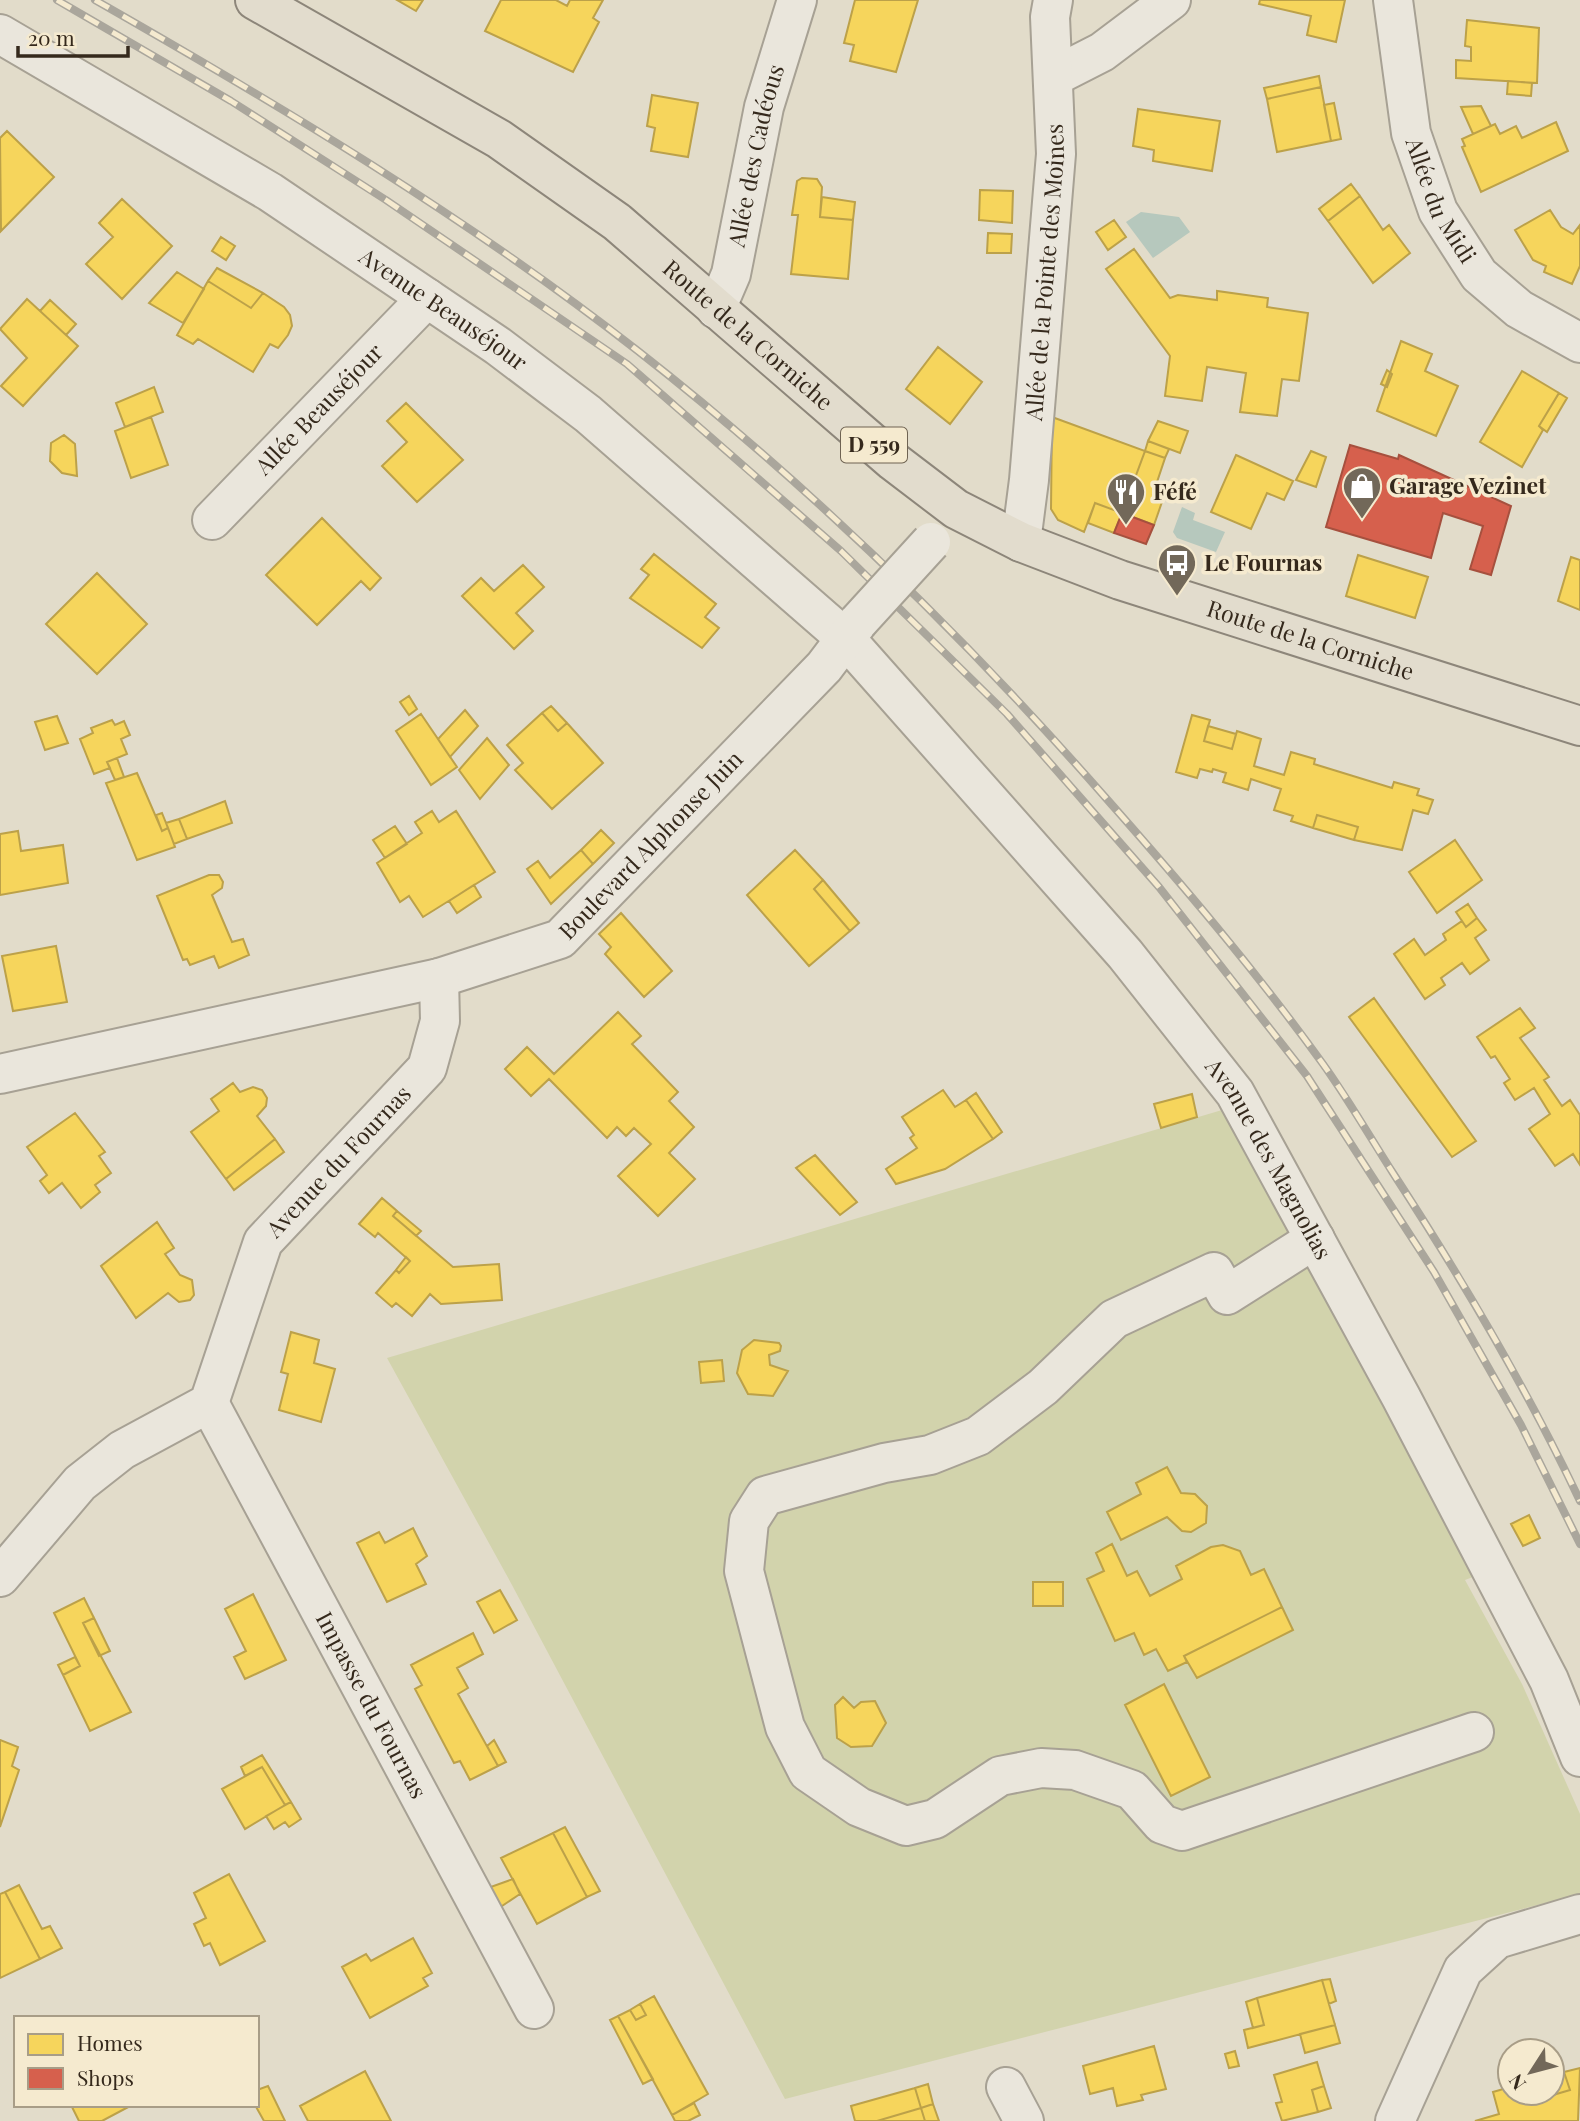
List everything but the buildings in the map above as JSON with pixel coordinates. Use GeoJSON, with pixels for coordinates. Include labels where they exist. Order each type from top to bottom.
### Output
{"type":"FeatureCollection","features":[{"type":"Feature","properties":{"kind":"main road","name":"Route de la Corniche"},"geometry":{"type":"LineString","coordinates":[[260,1],[499,139],[617,222],[893,461],[956,509],[1021,542],[1120,580],[1580,726]]}},
{"type":"Feature","properties":{"kind":"street","name":"Allée des Cadéous"},"geometry":{"type":"LineString","coordinates":[[716,309],[731,274],[764,107],[797,0]]}},
{"type":"Feature","properties":{"kind":"street","name":"Allée de la Pointe des Moines"},"geometry":{"type":"LineString","coordinates":[[1021,542],[1030,480],[1056,154],[1050,17],[1054,0]]}},
{"type":"Feature","properties":{"kind":"street"},"geometry":{"type":"LineString","coordinates":[[1053,77],[1102,52],[1171,0]]}},
{"type":"Feature","properties":{"kind":"street","name":"Allée du Midi"},"geometry":{"type":"LineString","coordinates":[[1393,0],[1411,133],[1438,211],[1479,275],[1518,309],[1580,343]]}},
{"type":"Feature","properties":{"kind":"street","name":"Avenue Beauséjour"},"geometry":{"type":"LineString","coordinates":[[0,34],[270,192],[498,346],[588,414],[852,630]]}},
{"type":"Feature","properties":{"kind":"street","name":"Allée Beauséjour"},"geometry":{"type":"LineString","coordinates":[[212,520],[427,298]]}},
{"type":"Feature","properties":{"kind":"street","name":"Boulevard Alphonse Juin"},"geometry":{"type":"LineString","coordinates":[[0,1074],[439,978],[560,939],[824,667],[852,630],[931,542],[956,509]]}},
{"type":"Feature","properties":{"kind":"street","name":"Avenue des Magnolias"},"geometry":{"type":"LineString","coordinates":[[852,630],[1125,954],[1235,1093],[1401,1396],[1549,1681],[1580,1757]]}},
{"type":"Feature","properties":{"kind":"street","name":"Avenue du Fournas"},"geometry":{"type":"LineString","coordinates":[[209,1403],[263,1242],[427,1068],[440,1021],[439,978]]}},
{"type":"Feature","properties":{"kind":"street"},"geometry":{"type":"LineString","coordinates":[[1315,1239],[1227,1295],[1214,1272],[1114,1319],[1042,1387],[978,1436],[930,1455],[884,1463],[765,1496],[749,1521],[744,1571],[785,1727],[808,1772],[859,1807],[906,1826],[935,1819],[1000,1776],[1041,1768],[1074,1770],[1132,1790],[1162,1824],[1182,1831],[1474,1732]]}},
{"type":"Feature","properties":{"kind":"street"},"geometry":{"type":"LineString","coordinates":[[0,1577],[80,1483],[122,1450],[209,1403]]}},
{"type":"Feature","properties":{"kind":"street","name":"Impasse du Fournas"},"geometry":{"type":"LineString","coordinates":[[209,1403],[534,2009]]}},
{"type":"Feature","properties":{"kind":"street"},"geometry":{"type":"LineString","coordinates":[[1395,2121],[1463,1970],[1496,1939],[1580,1914]]}},
{"type":"Feature","properties":{"kind":"street"},"geometry":{"type":"LineString","coordinates":[[1006,2087],[1024,2121]]}},
{"type":"Feature","properties":{"kind":"green space"},"geometry":{"type":"Polygon","coordinates":[[[1222,1110],[1263,1164],[1478,1575],[1465,1580],[1522,1684],[1580,1814],[1580,1894],[785,2099],[512,1585],[387,1358],[1222,1110]]]}},
{"type":"Feature","properties":{"kind":"shaded area"},"geometry":{"type":"Polygon","coordinates":[[[1141,212],[1179,217],[1190,232],[1153,258],[1126,222],[1141,212]]]}},
{"type":"Feature","properties":{"kind":"shaded area"},"geometry":{"type":"Polygon","coordinates":[[[1182,507],[1195,513],[1193,520],[1225,532],[1216,552],[1177,538],[1173,532],[1182,507]]]}},
{"type":"Feature","properties":{"kind":"railway"},"geometry":{"type":"LineString","coordinates":[[57,0],[231,101],[386,200],[627,364],[841,551],[1007,714],[1159,887],[1307,1076],[1434,1272],[1521,1425],[1580,1544]]}},
{"type":"Feature","properties":{"kind":"railway"},"geometry":{"type":"LineString","coordinates":[[95,0],[373,165],[441,209],[573,302],[638,351],[763,454],[940,620],[1051,737],[1162,862],[1298,1029],[1350,1104],[1468,1293],[1538,1417],[1580,1501]]}},
{"type":"Feature","properties":{"kind":"place","name":"Garage Vezinet"},"geometry":{"type":"Point","coordinates":[1362,520]}},
{"type":"Feature","properties":{"kind":"place","name":"Féfé"},"geometry":{"type":"Point","coordinates":[1126,526]}},
{"type":"Feature","properties":{"kind":"place","name":"Le Fournas"},"geometry":{"type":"Point","coordinates":[1177,597]}}]}
